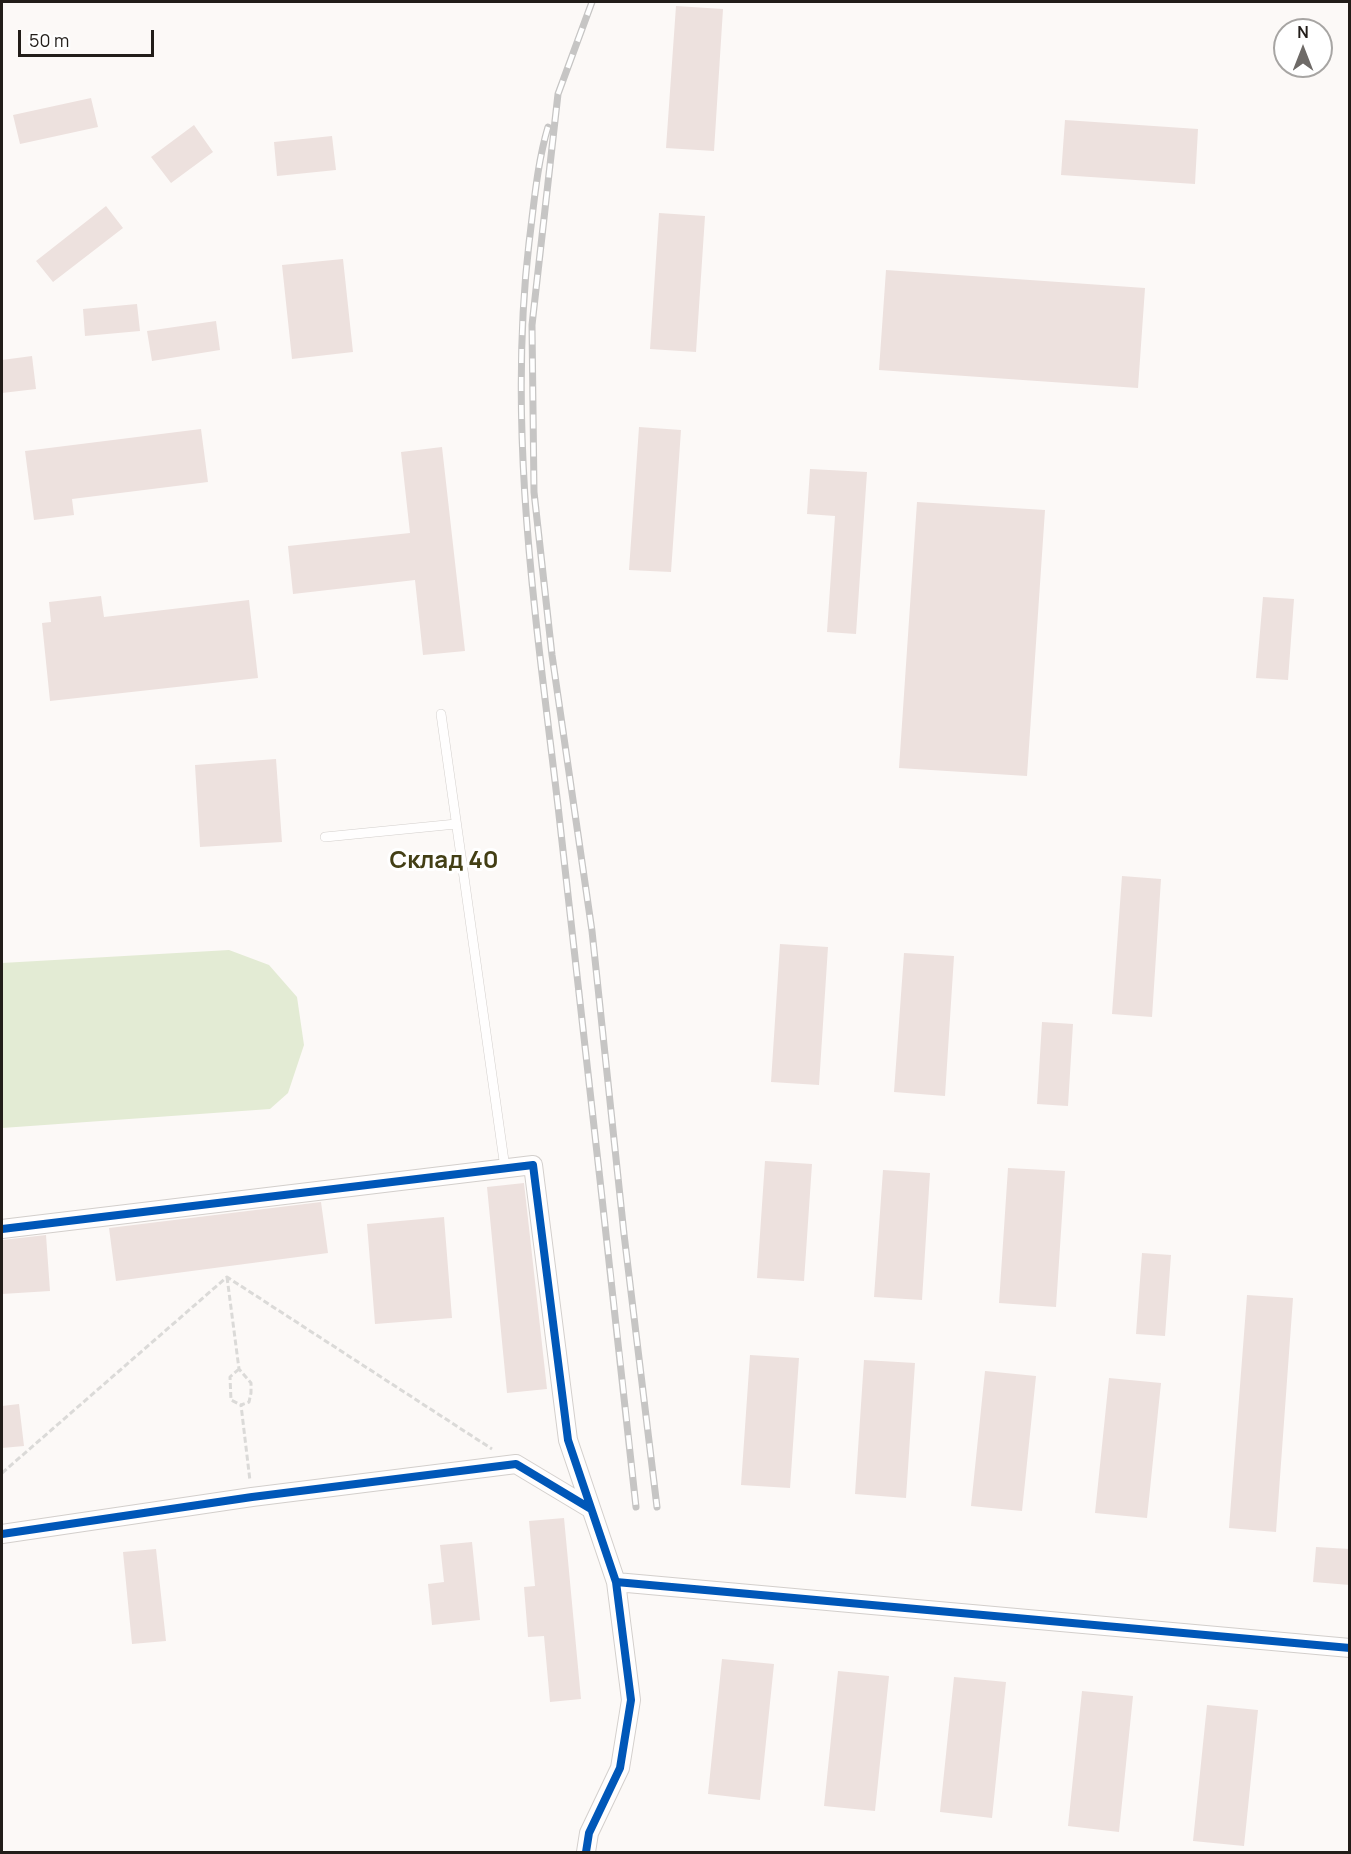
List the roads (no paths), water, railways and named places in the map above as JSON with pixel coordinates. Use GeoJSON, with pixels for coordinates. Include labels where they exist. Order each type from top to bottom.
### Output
{"type":"FeatureCollection","features":[{"type":"Feature","properties":{"kind":"street"},"geometry":{"type":"LineString","coordinates":[[2,1229],[533,1165],[568,1440],[616,1582],[631,1700],[620,1768],[589,1833],[586,1852]]}},
{"type":"Feature","properties":{"kind":"street"},"geometry":{"type":"LineString","coordinates":[[2,1534],[252,1497],[516,1464],[591,1509]]}},
{"type":"Feature","properties":{"kind":"street"},"geometry":{"type":"LineString","coordinates":[[616,1582],[1350,1648]]}},
{"type":"Feature","properties":{"kind":"lane"},"geometry":{"type":"LineString","coordinates":[[441,714],[505,1168]]}},
{"type":"Feature","properties":{"kind":"lane"},"geometry":{"type":"LineString","coordinates":[[325,837],[456,824]]}},
{"type":"Feature","properties":{"kind":"railway"},"geometry":{"type":"LineString","coordinates":[[592,2],[558,94],[532,325],[534,492],[552,655],[592,931],[624,1234],[657,1507]]}},
{"type":"Feature","properties":{"kind":"railway"},"geometry":{"type":"LineString","coordinates":[[548,127],[536,184],[523,314],[521,384],[527,525],[533,596],[636,1507]]}},
{"type":"Feature","properties":{"kind":"district","name":"Склад 40"},"geometry":{"type":"Point","coordinates":[444,861]}}]}
